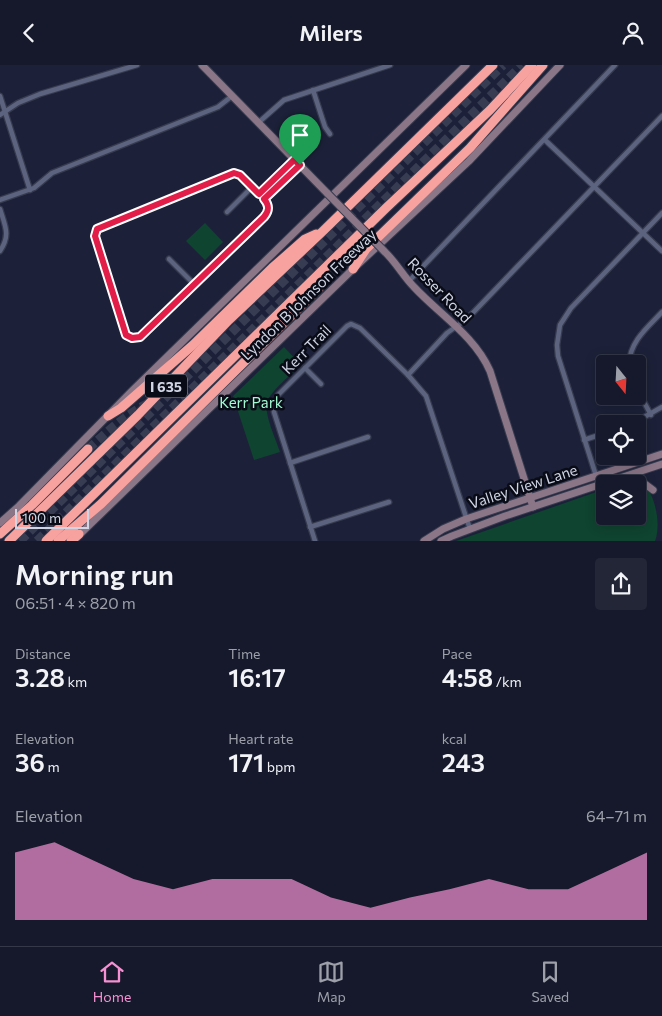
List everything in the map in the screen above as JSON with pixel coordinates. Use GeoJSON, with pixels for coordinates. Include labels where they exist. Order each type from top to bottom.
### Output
{"type":"FeatureCollection","features":[{"type":"Feature","properties":{"kind":"highway"},"geometry":{"type":"LineString","coordinates":[[475,82],[488,65]]}},
{"type":"Feature","properties":{"kind":"highway","name":"I 635"},"geometry":{"type":"LineString","coordinates":[[8,541],[138,415],[229,320],[493,65]]}},
{"type":"Feature","properties":{"kind":"highway","name":"Lyndon B Johnson Freeway"},"geometry":{"type":"LineString","coordinates":[[46,541],[379,214],[490,110],[532,65]]}},
{"type":"Feature","properties":{"kind":"highway"},"geometry":{"type":"LineString","coordinates":[[353,269],[366,249],[470,148],[544,65]]}},
{"type":"Feature","properties":{"kind":"highway"},"geometry":{"type":"LineString","coordinates":[[108,416],[121,408],[179,359],[266,274],[305,239],[323,231]]}},
{"type":"Feature","properties":{"kind":"highway"},"geometry":{"type":"LineString","coordinates":[[58,541],[101,504],[319,288]]}},
{"type":"Feature","properties":{"kind":"highway"},"geometry":{"type":"LineString","coordinates":[[0,534],[88,449]]}},
{"type":"Feature","properties":{"kind":"main road","name":"Rosser Road"},"geometry":{"type":"LineString","coordinates":[[202,65],[384,251],[409,281],[478,349],[487,363],[533,507]]}},
{"type":"Feature","properties":{"kind":"main road"},"geometry":{"type":"LineString","coordinates":[[0,523],[132,391],[466,65]]}},
{"type":"Feature","properties":{"kind":"main road","name":"Lyndon B Johnson Freeway"},"geometry":{"type":"LineString","coordinates":[[74,539],[353,269],[469,161],[560,65]]}},
{"type":"Feature","properties":{"kind":"main road","name":"Valley View Lane"},"geometry":{"type":"LineString","coordinates":[[599,475],[662,454]]}},
{"type":"Feature","properties":{"kind":"main road","name":"Valley View Lane"},"geometry":{"type":"LineString","coordinates":[[630,475],[662,463]]}},
{"type":"Feature","properties":{"kind":"main road","name":"Valley View Lane"},"geometry":{"type":"LineString","coordinates":[[424,541],[443,529],[466,519],[596,476]]}},
{"type":"Feature","properties":{"kind":"main road"},"geometry":{"type":"LineString","coordinates":[[646,485],[653,490]]}},
{"type":"Feature","properties":{"kind":"main road","name":"Valley View Lane"},"geometry":{"type":"LineString","coordinates":[[442,541],[470,529],[596,486]]}},
{"type":"Feature","properties":{"kind":"street"},"geometry":{"type":"LineString","coordinates":[[0,115],[18,103],[40,94],[137,65]]}},
{"type":"Feature","properties":{"kind":"street"},"geometry":{"type":"LineString","coordinates":[[258,123],[284,100],[390,65]]}},
{"type":"Feature","properties":{"kind":"street"},"geometry":{"type":"LineString","coordinates":[[409,281],[615,65]]}},
{"type":"Feature","properties":{"kind":"street"},"geometry":{"type":"LineString","coordinates":[[313,90],[325,127],[330,134]]}},
{"type":"Feature","properties":{"kind":"street"},"geometry":{"type":"LineString","coordinates":[[0,96],[30,190]]}},
{"type":"Feature","properties":{"kind":"street"},"geometry":{"type":"LineString","coordinates":[[0,200],[30,190],[52,173],[218,107],[232,96]]}},
{"type":"Feature","properties":{"kind":"street"},"geometry":{"type":"LineString","coordinates":[[408,375],[447,333],[467,319],[662,116]]}},
{"type":"Feature","properties":{"kind":"street"},"geometry":{"type":"LineString","coordinates":[[544,140],[662,251]]}},
{"type":"Feature","properties":{"kind":"street"},"geometry":{"type":"LineString","coordinates":[[259,194],[297,162]]}},
{"type":"Feature","properties":{"kind":"street"},"geometry":{"type":"LineString","coordinates":[[264,199],[297,162]]}},
{"type":"Feature","properties":{"kind":"street"},"geometry":{"type":"LineString","coordinates":[[234,173],[240,175],[252,187],[269,206],[267,213],[140,337],[132,338],[125,333],[95,232],[101,227],[234,173]]}},
{"type":"Feature","properties":{"kind":"street"},"geometry":{"type":"LineString","coordinates":[[227,212],[252,187]]}},
{"type":"Feature","properties":{"kind":"street"},"geometry":{"type":"LineString","coordinates":[[0,209],[7,235],[5,244],[0,251]]}},
{"type":"Feature","properties":{"kind":"street"},"geometry":{"type":"LineString","coordinates":[[596,476],[558,356],[557,345],[560,325],[571,308],[662,213]]}},
{"type":"Feature","properties":{"kind":"street"},"geometry":{"type":"LineString","coordinates":[[169,259],[194,284]]}},
{"type":"Feature","properties":{"kind":"street"},"geometry":{"type":"LineString","coordinates":[[630,355],[631,349],[638,338],[662,312]]}},
{"type":"Feature","properties":{"kind":"street","name":"Kerr Trail"},"geometry":{"type":"LineString","coordinates":[[314,541],[273,406],[278,395],[351,324],[360,328],[408,375],[429,400],[470,529]]}},
{"type":"Feature","properties":{"kind":"street"},"geometry":{"type":"LineString","coordinates":[[304,368],[321,384]]}},
{"type":"Feature","properties":{"kind":"street"},"geometry":{"type":"LineString","coordinates":[[646,405],[651,415]]}},
{"type":"Feature","properties":{"kind":"street"},"geometry":{"type":"LineString","coordinates":[[646,417],[662,407]]}},
{"type":"Feature","properties":{"kind":"street"},"geometry":{"type":"LineString","coordinates":[[584,440],[596,436]]}},
{"type":"Feature","properties":{"kind":"street"},"geometry":{"type":"LineString","coordinates":[[290,463],[368,437]]}},
{"type":"Feature","properties":{"kind":"street"},"geometry":{"type":"LineString","coordinates":[[310,527],[389,502]]}},
{"type":"Feature","properties":{"kind":"green space"},"geometry":{"type":"Polygon","coordinates":[[[205,223],[223,242],[205,260],[186,241],[205,223]]]}},
{"type":"Feature","properties":{"kind":"green space","name":"Kerr Park"},"geometry":{"type":"Polygon","coordinates":[[[284,347],[301,365],[277,388],[267,403],[269,420],[280,452],[254,460],[233,396],[284,347]]]}},
{"type":"Feature","properties":{"kind":"green space"},"geometry":{"type":"Polygon","coordinates":[[[646,488],[651,495],[657,519],[657,536],[655,541],[456,541],[596,492],[596,525],[646,525],[646,488]]]}},
{"type":"Feature","properties":{"kind":"tunnel"},"geometry":{"type":"LineString","coordinates":[[20,541],[503,65]]}},
{"type":"Feature","properties":{"kind":"tunnel"},"geometry":{"type":"LineString","coordinates":[[37,541],[522,65]]}},
{"type":"Feature","properties":{"kind":"tunnel"},"geometry":{"type":"LineString","coordinates":[[319,288],[339,265],[352,244]]}},
{"type":"Feature","properties":{"kind":"tunnel"},"geometry":{"type":"LineString","coordinates":[[88,449],[123,419],[147,404]]}},
{"type":"Feature","properties":{"kind":"route"},"geometry":{"type":"LineString","coordinates":[[294,160],[300,165],[264,199],[269,206],[264,217],[140,337],[136,339],[126,335],[95,236],[97,229],[234,173],[240,175],[259,194],[294,160]]}}]}
